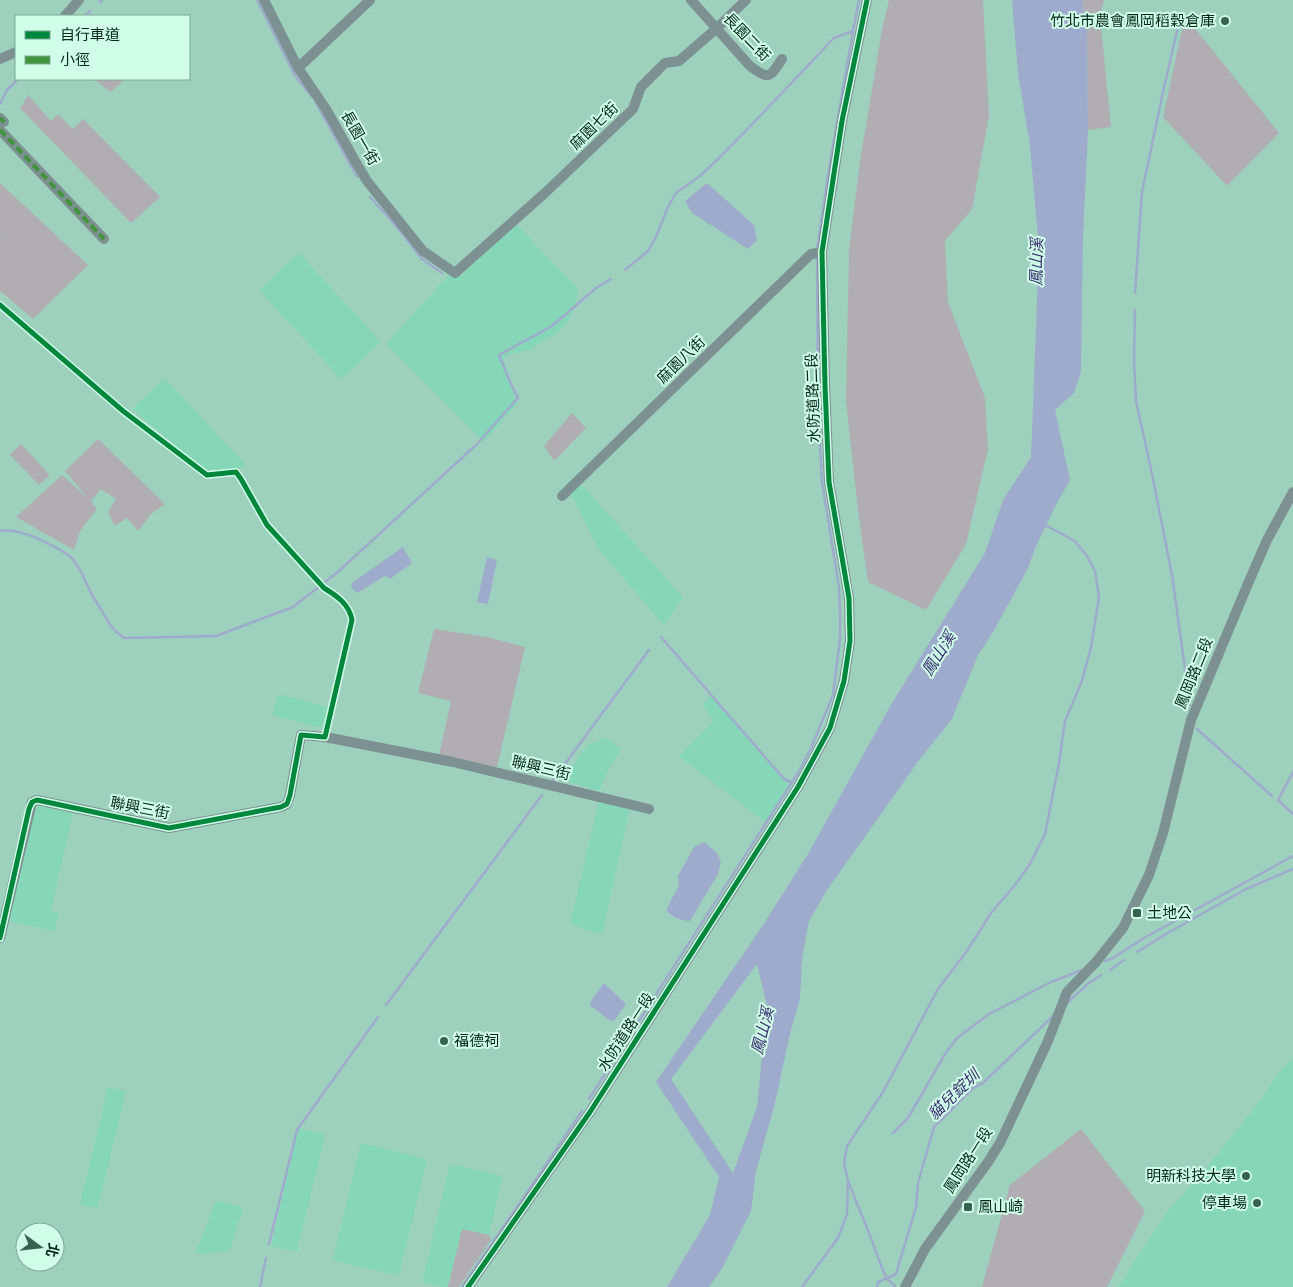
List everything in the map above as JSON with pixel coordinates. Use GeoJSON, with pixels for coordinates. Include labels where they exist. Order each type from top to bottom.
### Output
{"type":"FeatureCollection","features":[{"type":"Feature","properties":{"kind":"street"},"geometry":{"type":"LineString","coordinates":[[66,15],[79,0]]}},
{"type":"Feature","properties":{"kind":"street","name":"長園一街"},"geometry":{"type":"LineString","coordinates":[[264,0],[298,68],[326,109],[368,182],[423,251],[454,273]]}},
{"type":"Feature","properties":{"kind":"street"},"geometry":{"type":"LineString","coordinates":[[298,68],[370,0]]}},
{"type":"Feature","properties":{"kind":"street","name":"長園二街"},"geometry":{"type":"LineString","coordinates":[[691,0],[750,66],[761,74],[767,76],[772,74],[782,58]]}},
{"type":"Feature","properties":{"kind":"street","name":"麻園七街"},"geometry":{"type":"LineString","coordinates":[[454,273],[545,193],[633,109],[641,87],[665,64],[678,61],[746,0]]}},
{"type":"Feature","properties":{"kind":"street","name":"水防道路二段"},"geometry":{"type":"LineString","coordinates":[[798,787],[830,728],[844,681],[850,641],[849,598],[830,482],[825,386],[822,252],[842,121],[867,0]]}},
{"type":"Feature","properties":{"kind":"street"},"geometry":{"type":"LineString","coordinates":[[0,59],[15,52]]}},
{"type":"Feature","properties":{"kind":"street"},"geometry":{"type":"LineString","coordinates":[[1,124],[104,239]]}},
{"type":"Feature","properties":{"kind":"street","name":"麻園八街"},"geometry":{"type":"LineString","coordinates":[[562,496],[811,254],[822,252]]}},
{"type":"Feature","properties":{"kind":"street","name":"鳳岡路二段"},"geometry":{"type":"LineString","coordinates":[[1062,1004],[1067,992],[1096,962],[1123,928],[1149,875],[1162,833],[1191,720],[1267,540],[1293,492]]}},
{"type":"Feature","properties":{"kind":"street","name":"聯興三街"},"geometry":{"type":"LineString","coordinates":[[0,938],[32,802],[37,800],[168,828],[281,807],[287,804],[290,795],[300,735],[325,737],[453,762],[649,809]]}},
{"type":"Feature","properties":{"kind":"street","name":"水防道路一段"},"geometry":{"type":"LineString","coordinates":[[468,1287],[590,1112],[798,787]]}},
{"type":"Feature","properties":{"kind":"street","name":"鳳岡路一段"},"geometry":{"type":"LineString","coordinates":[[905,1287],[925,1249],[1000,1143],[1048,1041],[1062,1004]]}},
{"type":"Feature","properties":{"kind":"shaded area"},"geometry":{"type":"Polygon","coordinates":[[[889,0],[983,0],[989,116],[972,209],[945,241],[948,302],[985,398],[988,449],[966,544],[926,610],[868,582],[846,401],[849,250],[860,161],[882,30],[889,0]]]}},
{"type":"Feature","properties":{"kind":"shaded area"},"geometry":{"type":"Polygon","coordinates":[[[1082,0],[1104,0],[1100,16],[1111,127],[1088,130],[1087,33],[1082,0]]]}},
{"type":"Feature","properties":{"kind":"shaded area"},"geometry":{"type":"Polygon","coordinates":[[[1185,16],[1279,133],[1227,186],[1163,117],[1185,16]]]}},
{"type":"Feature","properties":{"kind":"shaded area"},"geometry":{"type":"Polygon","coordinates":[[[95,80],[124,80],[111,92],[95,80]]]}},
{"type":"Feature","properties":{"kind":"shaded area"},"geometry":{"type":"Polygon","coordinates":[[[28,95],[51,121],[58,114],[73,129],[83,119],[160,197],[131,223],[20,108],[28,95]]]}},
{"type":"Feature","properties":{"kind":"shaded area"},"geometry":{"type":"Polygon","coordinates":[[[0,183],[88,265],[33,319],[0,291],[0,183]]]}},
{"type":"Feature","properties":{"kind":"shaded area"},"geometry":{"type":"Polygon","coordinates":[[[515,223],[578,289],[576,302],[569,320],[558,333],[531,349],[503,357],[517,404],[483,442],[386,344],[447,277],[462,275],[515,223]]]}},
{"type":"Feature","properties":{"kind":"shaded area"},"geometry":{"type":"Polygon","coordinates":[[[299,253],[381,342],[341,379],[259,290],[299,253]]]}},
{"type":"Feature","properties":{"kind":"shaded area"},"geometry":{"type":"Polygon","coordinates":[[[165,378],[247,466],[224,471],[207,472],[132,409],[165,378]]]}},
{"type":"Feature","properties":{"kind":"shaded area"},"geometry":{"type":"Polygon","coordinates":[[[572,413],[586,428],[554,461],[544,446],[572,413]]]}},
{"type":"Feature","properties":{"kind":"shaded area"},"geometry":{"type":"Polygon","coordinates":[[[98,439],[165,504],[151,514],[138,531],[127,518],[115,526],[108,512],[116,499],[101,489],[91,501],[97,509],[80,531],[74,550],[16,517],[62,475],[87,497],[65,471],[98,439]]]}},
{"type":"Feature","properties":{"kind":"shaded area"},"geometry":{"type":"Polygon","coordinates":[[[21,444],[50,475],[39,485],[10,455],[21,444]]]}},
{"type":"Feature","properties":{"kind":"shaded area"},"geometry":{"type":"Polygon","coordinates":[[[581,484],[683,597],[664,625],[600,551],[570,493],[581,484]]]}},
{"type":"Feature","properties":{"kind":"shaded area"},"geometry":{"type":"Polygon","coordinates":[[[434,629],[487,637],[525,647],[497,767],[439,755],[451,701],[418,693],[434,629]]]}},
{"type":"Feature","properties":{"kind":"shaded area"},"geometry":{"type":"Polygon","coordinates":[[[278,694],[328,707],[322,728],[272,715],[278,694]]]}},
{"type":"Feature","properties":{"kind":"shaded area"},"geometry":{"type":"Polygon","coordinates":[[[711,696],[789,786],[765,822],[679,756],[714,721],[703,705],[711,696]]]}},
{"type":"Feature","properties":{"kind":"shaded area"},"geometry":{"type":"Polygon","coordinates":[[[606,738],[621,748],[599,791],[562,780],[588,745],[606,738]]]}},
{"type":"Feature","properties":{"kind":"shaded area"},"geometry":{"type":"Polygon","coordinates":[[[599,801],[630,807],[602,934],[570,924],[599,801]]]}},
{"type":"Feature","properties":{"kind":"shaded area"},"geometry":{"type":"Polygon","coordinates":[[[35,804],[73,813],[51,911],[59,913],[54,931],[8,921],[35,804]]]}},
{"type":"Feature","properties":{"kind":"shaded area","name":"明新科技大學"},"geometry":{"type":"Polygon","coordinates":[[[1293,1058],[1293,1287],[1118,1287],[1167,1212],[1207,1167],[1264,1096],[1277,1075],[1293,1058]]]}},
{"type":"Feature","properties":{"kind":"shaded area"},"geometry":{"type":"Polygon","coordinates":[[[108,1087],[126,1091],[98,1208],[80,1204],[108,1087]]]}},
{"type":"Feature","properties":{"kind":"shaded area"},"geometry":{"type":"Polygon","coordinates":[[[298,1128],[325,1135],[297,1252],[271,1246],[298,1128]]]}},
{"type":"Feature","properties":{"kind":"shaded area"},"geometry":{"type":"Polygon","coordinates":[[[1081,1129],[1145,1211],[1107,1287],[982,1287],[1010,1185],[1081,1129]]]}},
{"type":"Feature","properties":{"kind":"shaded area"},"geometry":{"type":"Polygon","coordinates":[[[361,1143],[427,1159],[399,1276],[333,1260],[361,1143]]]}},
{"type":"Feature","properties":{"kind":"shaded area"},"geometry":{"type":"Polygon","coordinates":[[[450,1164],[502,1176],[489,1235],[462,1229],[448,1287],[444,1287],[422,1282],[450,1164]]]}},
{"type":"Feature","properties":{"kind":"shaded area"},"geometry":{"type":"Polygon","coordinates":[[[216,1201],[243,1207],[230,1251],[195,1254],[216,1201]]]}},
{"type":"Feature","properties":{"kind":"shaded area"},"geometry":{"type":"Polygon","coordinates":[[[462,1229],[489,1235],[491,1240],[459,1287],[448,1287],[462,1229]]]}},
{"type":"Feature","properties":{"kind":"water","name":"鳳山溪"},"geometry":{"type":"Polygon","coordinates":[[[1012,0],[1082,0],[1087,33],[1088,130],[1083,238],[1081,372],[1074,393],[1055,410],[1070,480],[1036,546],[1027,570],[992,634],[978,655],[952,719],[920,759],[827,890],[809,921],[802,958],[800,999],[790,1034],[775,1103],[756,1171],[751,1211],[723,1267],[709,1287],[667,1287],[710,1215],[719,1177],[656,1082],[761,928],[808,854],[892,703],[985,553],[1003,500],[1031,457],[1039,249],[1030,146],[1018,73],[1012,0]],[[757,964],[671,1079],[733,1173],[757,1107],[767,1005],[757,964]]]}},
{"type":"Feature","properties":{"kind":"water"},"geometry":{"type":"Polygon","coordinates":[[[707,183],[754,225],[757,240],[748,249],[692,213],[685,201],[707,183]]]}},
{"type":"Feature","properties":{"kind":"water"},"geometry":{"type":"Polygon","coordinates":[[[403,547],[412,563],[390,579],[385,576],[357,593],[351,587],[352,583],[403,547]]]}},
{"type":"Feature","properties":{"kind":"water"},"geometry":{"type":"Polygon","coordinates":[[[487,557],[497,560],[488,604],[477,602],[487,557]]]}},
{"type":"Feature","properties":{"kind":"water"},"geometry":{"type":"Polygon","coordinates":[[[704,842],[717,853],[721,862],[718,874],[690,921],[680,919],[671,915],[666,910],[679,885],[678,876],[694,847],[704,842]]]}},
{"type":"Feature","properties":{"kind":"water"},"geometry":{"type":"Polygon","coordinates":[[[604,983],[626,1004],[615,1020],[610,1021],[590,1005],[604,983]]]}},
{"type":"Feature","properties":{"kind":"waterway"},"geometry":{"type":"LineString","coordinates":[[257,0],[295,76],[312,97]]}},
{"type":"Feature","properties":{"kind":"waterway"},"geometry":{"type":"LineString","coordinates":[[817,250],[829,169],[859,0]]}},
{"type":"Feature","properties":{"kind":"waterway"},"geometry":{"type":"LineString","coordinates":[[86,15],[90,11]]}},
{"type":"Feature","properties":{"kind":"waterway"},"geometry":{"type":"LineString","coordinates":[[1135,293],[1142,192],[1181,14]]}},
{"type":"Feature","properties":{"kind":"waterway"},"geometry":{"type":"LineString","coordinates":[[625,270],[648,251],[676,193],[700,176],[719,158],[834,38],[853,31]]}},
{"type":"Feature","properties":{"kind":"waterway"},"geometry":{"type":"LineString","coordinates":[[0,104],[7,90],[17,80]]}},
{"type":"Feature","properties":{"kind":"waterway"},"geometry":{"type":"LineString","coordinates":[[315,101],[357,177]]}},
{"type":"Feature","properties":{"kind":"waterway"},"geometry":{"type":"LineString","coordinates":[[370,197],[422,259],[442,273]]}},
{"type":"Feature","properties":{"kind":"waterway"},"geometry":{"type":"LineString","coordinates":[[589,1099],[798,773],[811,748],[833,695],[840,639],[840,610],[839,587],[822,482],[818,409],[817,256]]}},
{"type":"Feature","properties":{"kind":"waterway"},"geometry":{"type":"LineString","coordinates":[[0,531],[16,531],[26,534],[68,555],[79,568],[92,595],[109,623],[124,638],[216,636],[293,607],[339,571],[476,445],[518,398],[499,355],[552,326],[596,288],[611,279]]}},
{"type":"Feature","properties":{"kind":"waterway"},"geometry":{"type":"LineString","coordinates":[[1135,310],[1134,361],[1136,401],[1172,575],[1190,705]]}},
{"type":"Feature","properties":{"kind":"waterway"},"geometry":{"type":"LineString","coordinates":[[895,1286],[887,1279],[848,1181],[844,1163],[847,1146],[883,1092],[938,989],[967,951],[991,913],[1030,864],[1045,834],[1065,721],[1082,681],[1091,647],[1099,597],[1095,571],[1087,556],[1075,541],[1045,525]]}},
{"type":"Feature","properties":{"kind":"waterway"},"geometry":{"type":"LineString","coordinates":[[661,637],[784,779],[791,782]]}},
{"type":"Feature","properties":{"kind":"waterway"},"geometry":{"type":"LineString","coordinates":[[553,780],[649,650]]}},
{"type":"Feature","properties":{"kind":"waterway"},"geometry":{"type":"LineString","coordinates":[[1197,729],[1272,796]]}},
{"type":"Feature","properties":{"kind":"waterway"},"geometry":{"type":"LineString","coordinates":[[1293,772],[1278,800],[1293,814]]}},
{"type":"Feature","properties":{"kind":"waterway"},"geometry":{"type":"LineString","coordinates":[[386,1005],[542,795]]}},
{"type":"Feature","properties":{"kind":"waterway"},"geometry":{"type":"LineString","coordinates":[[1105,961],[1293,856]]}},
{"type":"Feature","properties":{"kind":"waterway","name":"貓兒錠圳"},"geometry":{"type":"LineString","coordinates":[[1137,952],[1246,889],[1293,869]]}},
{"type":"Feature","properties":{"kind":"waterway","name":"貓兒錠圳"},"geometry":{"type":"LineString","coordinates":[[1110,970],[1124,960]]}},
{"type":"Feature","properties":{"kind":"waterway"},"geometry":{"type":"LineString","coordinates":[[893,1133],[908,1118],[945,1054],[957,1038],[989,1014],[1051,982],[1082,970]]}},
{"type":"Feature","properties":{"kind":"waterway","name":"貓兒錠圳"},"geometry":{"type":"LineString","coordinates":[[1067,1003],[1101,975]]}},
{"type":"Feature","properties":{"kind":"waterway","name":"貓兒錠圳"},"geometry":{"type":"LineString","coordinates":[[877,1287],[878,1282],[896,1274],[916,1207],[918,1183],[934,1127],[973,1088],[983,1083],[1054,1015]]}},
{"type":"Feature","properties":{"kind":"waterway"},"geometry":{"type":"LineString","coordinates":[[269,1244],[297,1130],[378,1017]]}},
{"type":"Feature","properties":{"kind":"waterway"},"geometry":{"type":"LineString","coordinates":[[462,1287],[582,1111]]}},
{"type":"Feature","properties":{"kind":"waterway"},"geometry":{"type":"LineString","coordinates":[[802,1287],[838,1238],[847,1214],[848,1182]]}},
{"type":"Feature","properties":{"kind":"waterway"},"geometry":{"type":"LineString","coordinates":[[260,1287],[266,1258]]}},
{"type":"Feature","properties":{"kind":"marked path"},"geometry":{"type":"LineString","coordinates":[[0,118],[4,122]]}},
{"type":"Feature","properties":{"kind":"marked path"},"geometry":{"type":"LineString","coordinates":[[0,130],[104,239]]}},
{"type":"Feature","properties":{"kind":"cycle path"},"geometry":{"type":"LineString","coordinates":[[468,1287],[590,1112],[798,787],[830,728],[844,681],[850,641],[849,598],[829,482],[822,252],[842,121],[867,0]]}},
{"type":"Feature","properties":{"kind":"cycle path"},"geometry":{"type":"LineString","coordinates":[[0,305],[123,411],[207,475],[236,472],[267,525],[324,588],[342,601],[348,609],[352,620],[325,737],[301,735],[287,804],[281,807],[169,828],[37,800],[32,802],[0,938]]}},
{"type":"Feature","properties":{"kind":"place","name":"竹北市農會鳳岡稻穀倉庫"},"geometry":{"type":"Point","coordinates":[1225,21]}},
{"type":"Feature","properties":{"kind":"place","name":"土地公"},"geometry":{"type":"Point","coordinates":[1137,913]}},
{"type":"Feature","properties":{"kind":"place","name":"福德祠"},"geometry":{"type":"Point","coordinates":[444,1041]}},
{"type":"Feature","properties":{"kind":"place","name":"明新科技大學"},"geometry":{"type":"Point","coordinates":[1246,1176]}},
{"type":"Feature","properties":{"kind":"place","name":"停車場"},"geometry":{"type":"Point","coordinates":[1257,1203]}},
{"type":"Feature","properties":{"kind":"place","name":"鳳山崎"},"geometry":{"type":"Point","coordinates":[968,1207]}}]}
